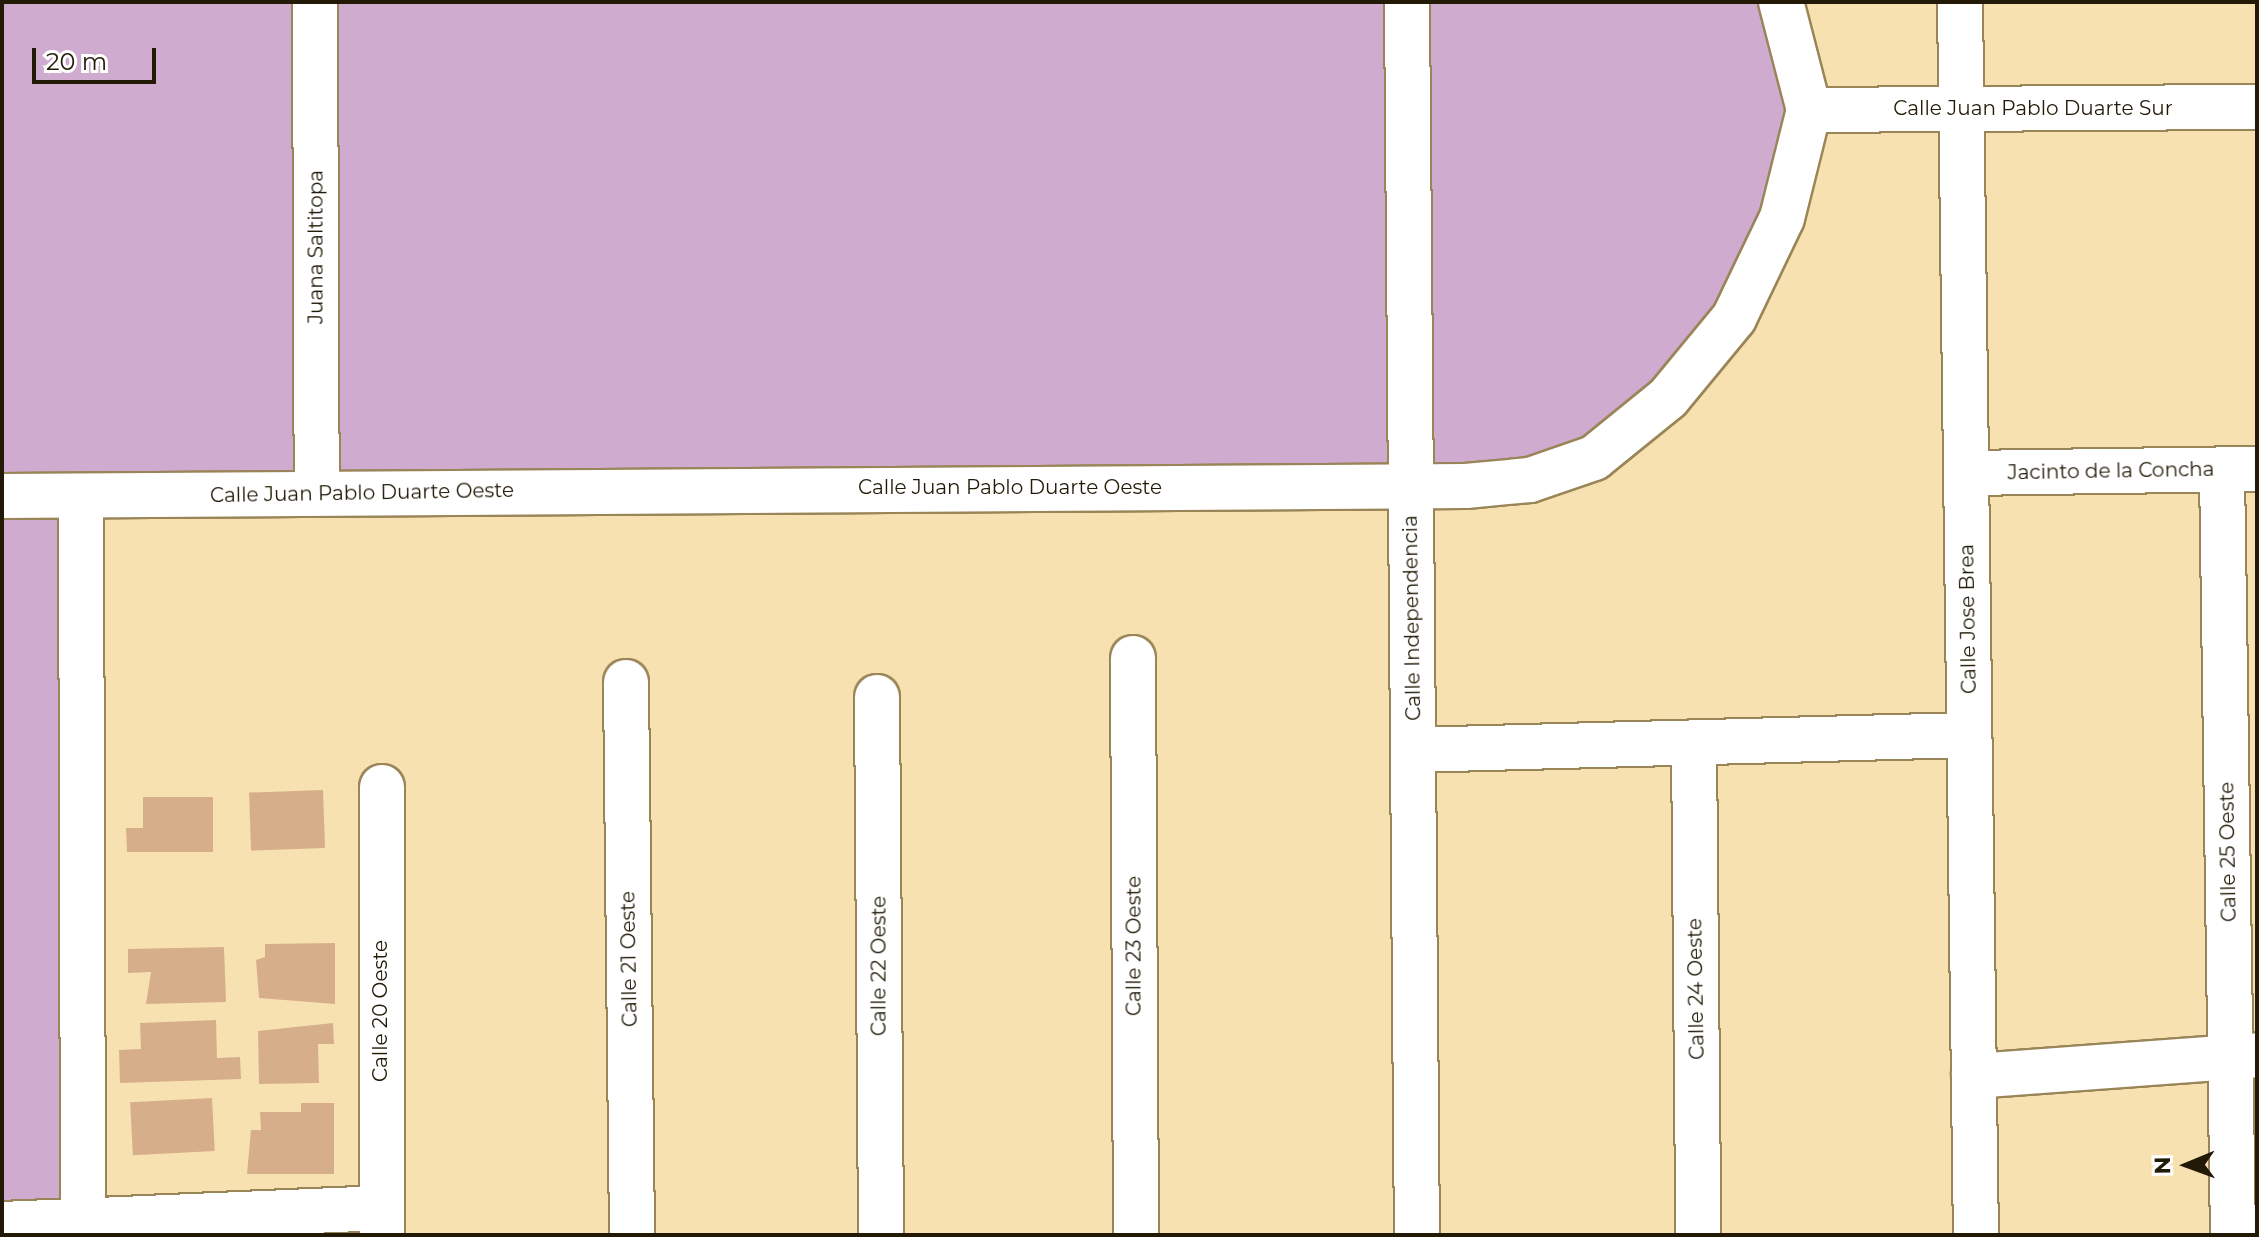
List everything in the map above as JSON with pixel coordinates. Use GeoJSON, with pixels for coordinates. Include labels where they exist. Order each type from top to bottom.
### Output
{"type":"FeatureCollection","features":[{"type":"Feature","properties":{"kind":"street","name":"Juana Saltitopa"},"geometry":{"type":"LineString","coordinates":[[315,2],[317,492]]}},
{"type":"Feature","properties":{"kind":"street","name":"Calle Independencia"},"geometry":{"type":"LineString","coordinates":[[1407,2],[1417,1235]]}},
{"type":"Feature","properties":{"kind":"street"},"geometry":{"type":"LineString","coordinates":[[1781,2],[1809,110]]}},
{"type":"Feature","properties":{"kind":"street","name":"Calle Jose Brea"},"geometry":{"type":"LineString","coordinates":[[1960,2],[1976,1235]]}},
{"type":"Feature","properties":{"kind":"street","name":"Calle Juan Pablo Duarte Sur"},"geometry":{"type":"LineString","coordinates":[[1809,110],[2257,107]]}},
{"type":"Feature","properties":{"kind":"street","name":"Calle Juan Pablo Duarte Oeste"},"geometry":{"type":"LineString","coordinates":[[2,496],[1466,486],[1543,475],[1594,458],[1668,398],[1734,318],[1782,218],[1809,110]]}},
{"type":"Feature","properties":{"kind":"street","name":"Jacinto de la Concha"},"geometry":{"type":"LineString","coordinates":[[1966,473],[2240,469]]}},
{"type":"Feature","properties":{"kind":"street","name":"Calle 25 Oeste"},"geometry":{"type":"LineString","coordinates":[[2233,1235],[2244,1055],[2240,469]]}},
{"type":"Feature","properties":{"kind":"street"},"geometry":{"type":"LineString","coordinates":[[81,497],[83,1223]]}},
{"type":"Feature","properties":{"kind":"street","name":"Calle 23 Oeste"},"geometry":{"type":"LineString","coordinates":[[1133,658],[1136,1235]]}},
{"type":"Feature","properties":{"kind":"street","name":"Calle 21 Oeste"},"geometry":{"type":"LineString","coordinates":[[626,682],[632,1235]]}},
{"type":"Feature","properties":{"kind":"street","name":"Calle 22 Oeste"},"geometry":{"type":"LineString","coordinates":[[877,697],[881,1235]]}},
{"type":"Feature","properties":{"kind":"street"},"geometry":{"type":"LineString","coordinates":[[1413,750],[1969,735]]}},
{"type":"Feature","properties":{"kind":"street","name":"Calle 24 Oeste"},"geometry":{"type":"LineString","coordinates":[[1694,742],[1698,1235]]}},
{"type":"Feature","properties":{"kind":"street","name":"Calle 20 Oeste"},"geometry":{"type":"LineString","coordinates":[[382,787],[382,1221]]}},
{"type":"Feature","properties":{"kind":"street"},"geometry":{"type":"LineString","coordinates":[[1974,1076],[2244,1055]]}},
{"type":"Feature","properties":{"kind":"street"},"geometry":{"type":"LineString","coordinates":[[2,1224],[382,1221]]}},
{"type":"Feature","properties":{"kind":"shaded area"},"geometry":{"type":"Polygon","coordinates":[[[2,2],[1781,2],[1791,32],[1782,218],[1668,398],[1530,480],[2,493],[2,2]]]}},
{"type":"Feature","properties":{"kind":"shaded area"},"geometry":{"type":"Polygon","coordinates":[[[2,497],[81,497],[83,1222],[382,1208],[382,1235],[2,1235],[2,497]]]}},
{"type":"Feature","properties":{"kind":"building"},"geometry":{"type":"Polygon","coordinates":[[[323,790],[325,848],[251,851],[249,793],[323,790]]]}},
{"type":"Feature","properties":{"kind":"building"},"geometry":{"type":"Polygon","coordinates":[[[143,797],[213,797],[213,852],[127,852],[126,828],[143,828],[143,797]]]}},
{"type":"Feature","properties":{"kind":"building"},"geometry":{"type":"Polygon","coordinates":[[[335,943],[335,1004],[259,998],[256,960],[265,957],[265,944],[335,943]]]}},
{"type":"Feature","properties":{"kind":"building"},"geometry":{"type":"Polygon","coordinates":[[[224,947],[226,1002],[146,1004],[151,972],[128,973],[128,949],[224,947]]]}},
{"type":"Feature","properties":{"kind":"building"},"geometry":{"type":"Polygon","coordinates":[[[216,1020],[217,1058],[240,1057],[241,1079],[120,1083],[119,1050],[141,1049],[140,1023],[216,1020]]]}},
{"type":"Feature","properties":{"kind":"building"},"geometry":{"type":"Polygon","coordinates":[[[333,1023],[334,1044],[318,1044],[319,1083],[259,1084],[258,1031],[333,1023]]]}},
{"type":"Feature","properties":{"kind":"building"},"geometry":{"type":"Polygon","coordinates":[[[212,1098],[215,1151],[133,1155],[130,1102],[212,1098]]]}},
{"type":"Feature","properties":{"kind":"building"},"geometry":{"type":"Polygon","coordinates":[[[301,1103],[334,1103],[334,1174],[247,1174],[251,1130],[261,1130],[260,1112],[301,1112],[301,1103]]]}}]}
